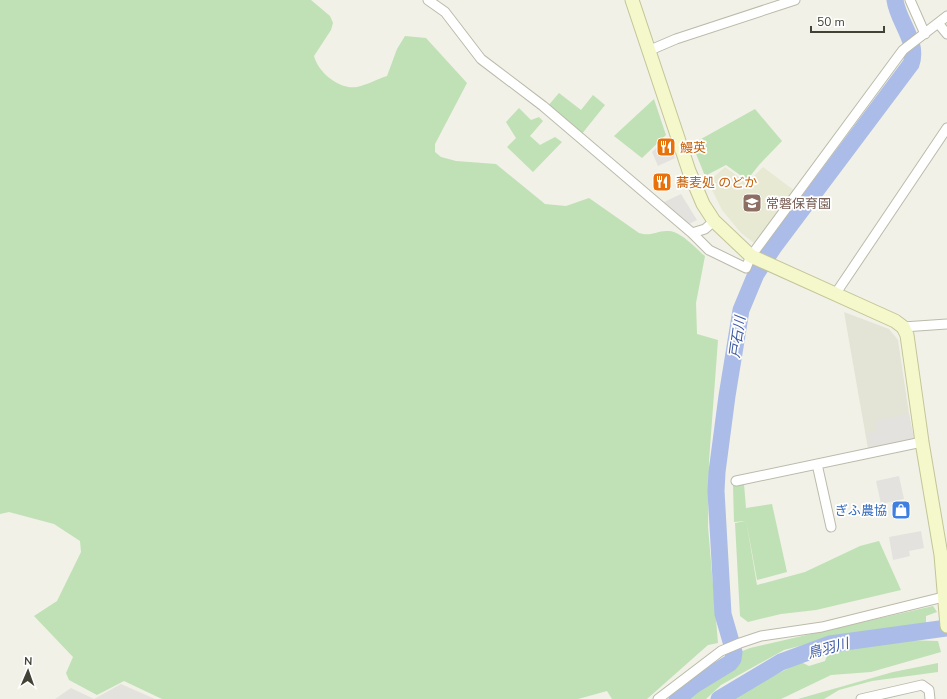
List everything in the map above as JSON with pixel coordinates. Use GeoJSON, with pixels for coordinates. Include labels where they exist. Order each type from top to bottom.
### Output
{"type":"FeatureCollection","features":[{"type":"Feature","properties":{"kind":"street"},"geometry":{"type":"LineString","coordinates":[[428,0],[445,12],[481,59],[543,106],[710,250],[746,268],[906,48],[947,16]]}},
{"type":"Feature","properties":{"kind":"street"},"geometry":{"type":"LineString","coordinates":[[632,0],[648,52],[691,177],[703,204],[714,221],[754,257],[836,292],[896,321],[903,327],[907,335],[922,442],[941,555],[946,598],[947,626]]}},
{"type":"Feature","properties":{"kind":"street"},"geometry":{"type":"LineString","coordinates":[[648,52],[676,39],[795,0]]}},
{"type":"Feature","properties":{"kind":"street"},"geometry":{"type":"LineString","coordinates":[[910,0],[923,35]]}},
{"type":"Feature","properties":{"kind":"street"},"geometry":{"type":"LineString","coordinates":[[938,23],[947,34]]}},
{"type":"Feature","properties":{"kind":"street"},"geometry":{"type":"LineString","coordinates":[[836,292],[947,128]]}},
{"type":"Feature","properties":{"kind":"street"},"geometry":{"type":"LineString","coordinates":[[692,233],[705,229],[714,221]]}},
{"type":"Feature","properties":{"kind":"street"},"geometry":{"type":"LineString","coordinates":[[903,327],[947,324]]}},
{"type":"Feature","properties":{"kind":"street"},"geometry":{"type":"LineString","coordinates":[[736,481],[922,442]]}},
{"type":"Feature","properties":{"kind":"street"},"geometry":{"type":"LineString","coordinates":[[817,464],[831,527]]}},
{"type":"Feature","properties":{"kind":"street"},"geometry":{"type":"LineString","coordinates":[[658,699],[725,649],[740,643],[761,636],[822,627],[946,598]]}},
{"type":"Feature","properties":{"kind":"street"},"geometry":{"type":"LineString","coordinates":[[861,699],[876,697],[922,685],[929,690],[930,699]]}},
{"type":"Feature","properties":{"kind":"shaded area"},"geometry":{"type":"Polygon","coordinates":[[[666,138],[675,158],[658,166],[652,152],[666,138]]]}},
{"type":"Feature","properties":{"kind":"shaded area","name":"常磐保育園"},"geometry":{"type":"Polygon","coordinates":[[[725,167],[747,183],[763,167],[795,191],[754,243],[741,233],[722,210],[708,182],[725,167]]]}},
{"type":"Feature","properties":{"kind":"shaded area"},"geometry":{"type":"Polygon","coordinates":[[[681,194],[697,220],[689,224],[673,212],[664,202],[681,194]]]}},
{"type":"Feature","properties":{"kind":"shaded area"},"geometry":{"type":"Polygon","coordinates":[[[844,312],[889,329],[898,340],[913,440],[868,449],[844,312]]]}},
{"type":"Feature","properties":{"kind":"shaded area"},"geometry":{"type":"Polygon","coordinates":[[[909,414],[914,438],[870,448],[867,433],[877,431],[875,421],[909,414]]]}},
{"type":"Feature","properties":{"kind":"shaded area"},"geometry":{"type":"Polygon","coordinates":[[[899,476],[904,499],[881,504],[876,481],[899,476]]]}},
{"type":"Feature","properties":{"kind":"shaded area"},"geometry":{"type":"Polygon","coordinates":[[[921,531],[924,548],[909,551],[910,556],[893,560],[889,537],[921,531]]]}},
{"type":"Feature","properties":{"kind":"shaded area"},"geometry":{"type":"Polygon","coordinates":[[[121,684],[155,699],[94,699],[121,684]]]}},
{"type":"Feature","properties":{"kind":"shaded area"},"geometry":{"type":"Polygon","coordinates":[[[71,688],[94,699],[55,699],[71,688]]]}},
{"type":"Feature","properties":{"kind":"green space"},"geometry":{"type":"Polygon","coordinates":[[[0,0],[311,0],[330,16],[333,23],[331,30],[314,56],[316,62],[330,79],[343,86],[350,87],[361,86],[387,76],[397,49],[405,36],[426,38],[467,83],[435,144],[435,152],[441,157],[456,161],[496,164],[545,204],[566,206],[589,198],[639,233],[647,234],[665,231],[674,232],[693,245],[705,256],[696,303],[697,334],[718,340],[709,461],[708,527],[718,643],[708,645],[647,699],[612,699],[607,691],[578,699],[162,699],[124,681],[97,695],[69,680],[66,673],[73,657],[34,616],[57,601],[81,552],[80,541],[54,524],[9,512],[0,514],[0,0]]]}},
{"type":"Feature","properties":{"kind":"green space"},"geometry":{"type":"Polygon","coordinates":[[[559,93],[581,110],[593,95],[605,105],[581,135],[547,107],[559,93]]]}},
{"type":"Feature","properties":{"kind":"green space"},"geometry":{"type":"Polygon","coordinates":[[[654,99],[666,135],[642,158],[614,136],[654,99]]]}},
{"type":"Feature","properties":{"kind":"green space"},"geometry":{"type":"Polygon","coordinates":[[[519,108],[531,120],[539,117],[543,121],[530,136],[540,145],[555,137],[562,142],[533,172],[507,147],[516,138],[506,122],[519,108]]]}},
{"type":"Feature","properties":{"kind":"green space"},"geometry":{"type":"Polygon","coordinates":[[[755,109],[782,141],[747,180],[726,165],[705,176],[692,144],[755,109]]]}},
{"type":"Feature","properties":{"kind":"green space"},"geometry":{"type":"Polygon","coordinates":[[[744,484],[746,508],[772,504],[787,572],[757,580],[746,520],[757,585],[805,572],[860,546],[879,541],[901,590],[816,610],[781,614],[748,622],[740,616],[735,523],[745,521],[734,522],[733,486],[744,484]]]}},
{"type":"Feature","properties":{"kind":"green space"},"geometry":{"type":"Polygon","coordinates":[[[933,606],[937,612],[926,616],[926,626],[915,629],[908,636],[850,633],[784,650],[721,685],[706,699],[671,699],[725,658],[750,648],[933,606]]]}},
{"type":"Feature","properties":{"kind":"green space"},"geometry":{"type":"Polygon","coordinates":[[[871,639],[938,641],[941,652],[871,672],[831,675],[781,699],[732,699],[763,681],[801,662],[809,666],[825,661],[827,656],[871,639]]]}},
{"type":"Feature","properties":{"kind":"green space"},"geometry":{"type":"Polygon","coordinates":[[[938,663],[938,672],[872,681],[839,690],[824,699],[798,699],[893,672],[938,663]]]}},
{"type":"Feature","properties":{"kind":"waterway","name":"戸石川"},"geometry":{"type":"LineString","coordinates":[[677,699],[694,685],[730,663],[733,659],[734,652],[723,614],[716,491],[727,396],[741,310],[756,274],[773,248],[911,64],[913,56],[912,48],[895,0]]}},
{"type":"Feature","properties":{"kind":"waterway","name":"鳥羽川"},"geometry":{"type":"LineString","coordinates":[[719,699],[781,662],[830,644],[947,628]]}},
{"type":"Feature","properties":{"kind":"place","name":"鰻英"},"geometry":{"type":"Point","coordinates":[666,147]}},
{"type":"Feature","properties":{"kind":"place","name":"蕎麦処 のどか"},"geometry":{"type":"Point","coordinates":[662,182]}},
{"type":"Feature","properties":{"kind":"place","name":"常磐保育園"},"geometry":{"type":"Point","coordinates":[752,203]}},
{"type":"Feature","properties":{"kind":"place","name":"ぎふ農協"},"geometry":{"type":"Point","coordinates":[901,510]}}]}
